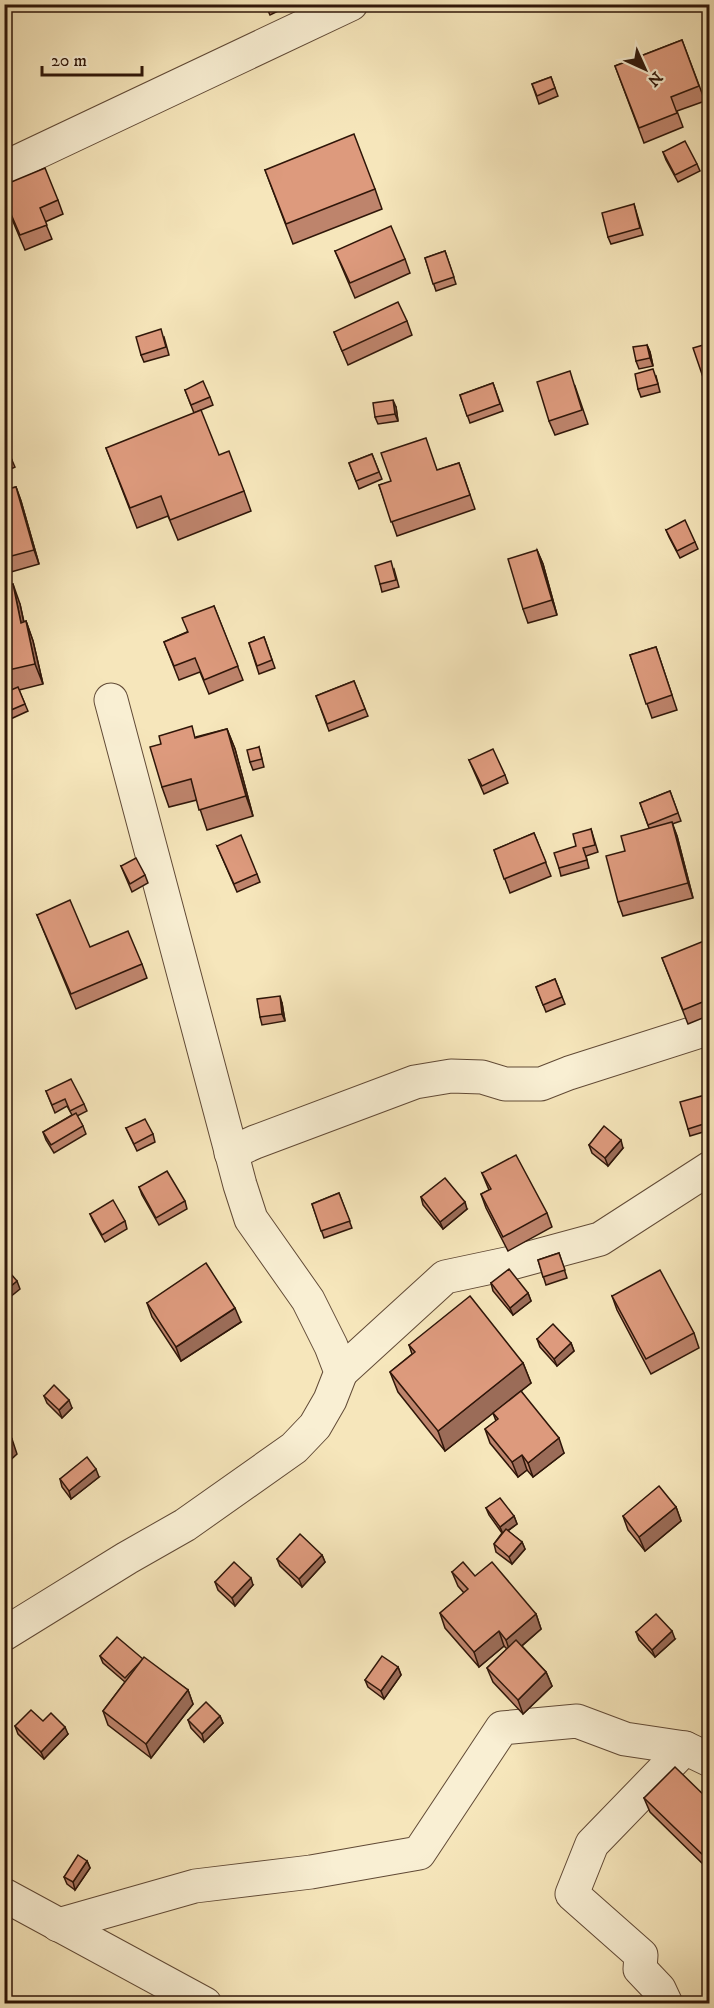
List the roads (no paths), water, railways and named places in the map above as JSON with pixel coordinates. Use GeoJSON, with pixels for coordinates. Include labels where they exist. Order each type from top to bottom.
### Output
{"type":"FeatureCollection","features":[{"type":"Feature","properties":{"kind":"street"},"geometry":{"type":"LineString","coordinates":[[4,168],[351,4]]}},
{"type":"Feature","properties":{"kind":"street"},"geometry":{"type":"LineString","coordinates":[[111,700],[231,1153],[251,1219],[308,1300],[341,1372]]}},
{"type":"Feature","properties":{"kind":"street"},"geometry":{"type":"LineString","coordinates":[[231,1153],[415,1082],[451,1076],[482,1077],[505,1084],[541,1084],[710,1028]]}},
{"type":"Feature","properties":{"kind":"street"},"geometry":{"type":"LineString","coordinates":[[4,1634],[185,1525],[294,1448],[315,1426],[330,1400],[341,1372],[445,1277],[511,1263],[600,1239],[710,1168]]}},
{"type":"Feature","properties":{"kind":"street"},"geometry":{"type":"LineString","coordinates":[[58,1925],[195,1886],[311,1872],[419,1853],[502,1728],[577,1721],[625,1739],[697,1754]]}},
{"type":"Feature","properties":{"kind":"street"},"geometry":{"type":"LineString","coordinates":[[666,2004],[659,1989],[640,1969],[641,1955],[572,1894],[592,1844],[697,1754]]}},
{"type":"Feature","properties":{"kind":"street"},"geometry":{"type":"LineString","coordinates":[[4,1895],[205,2004]]}}]}
